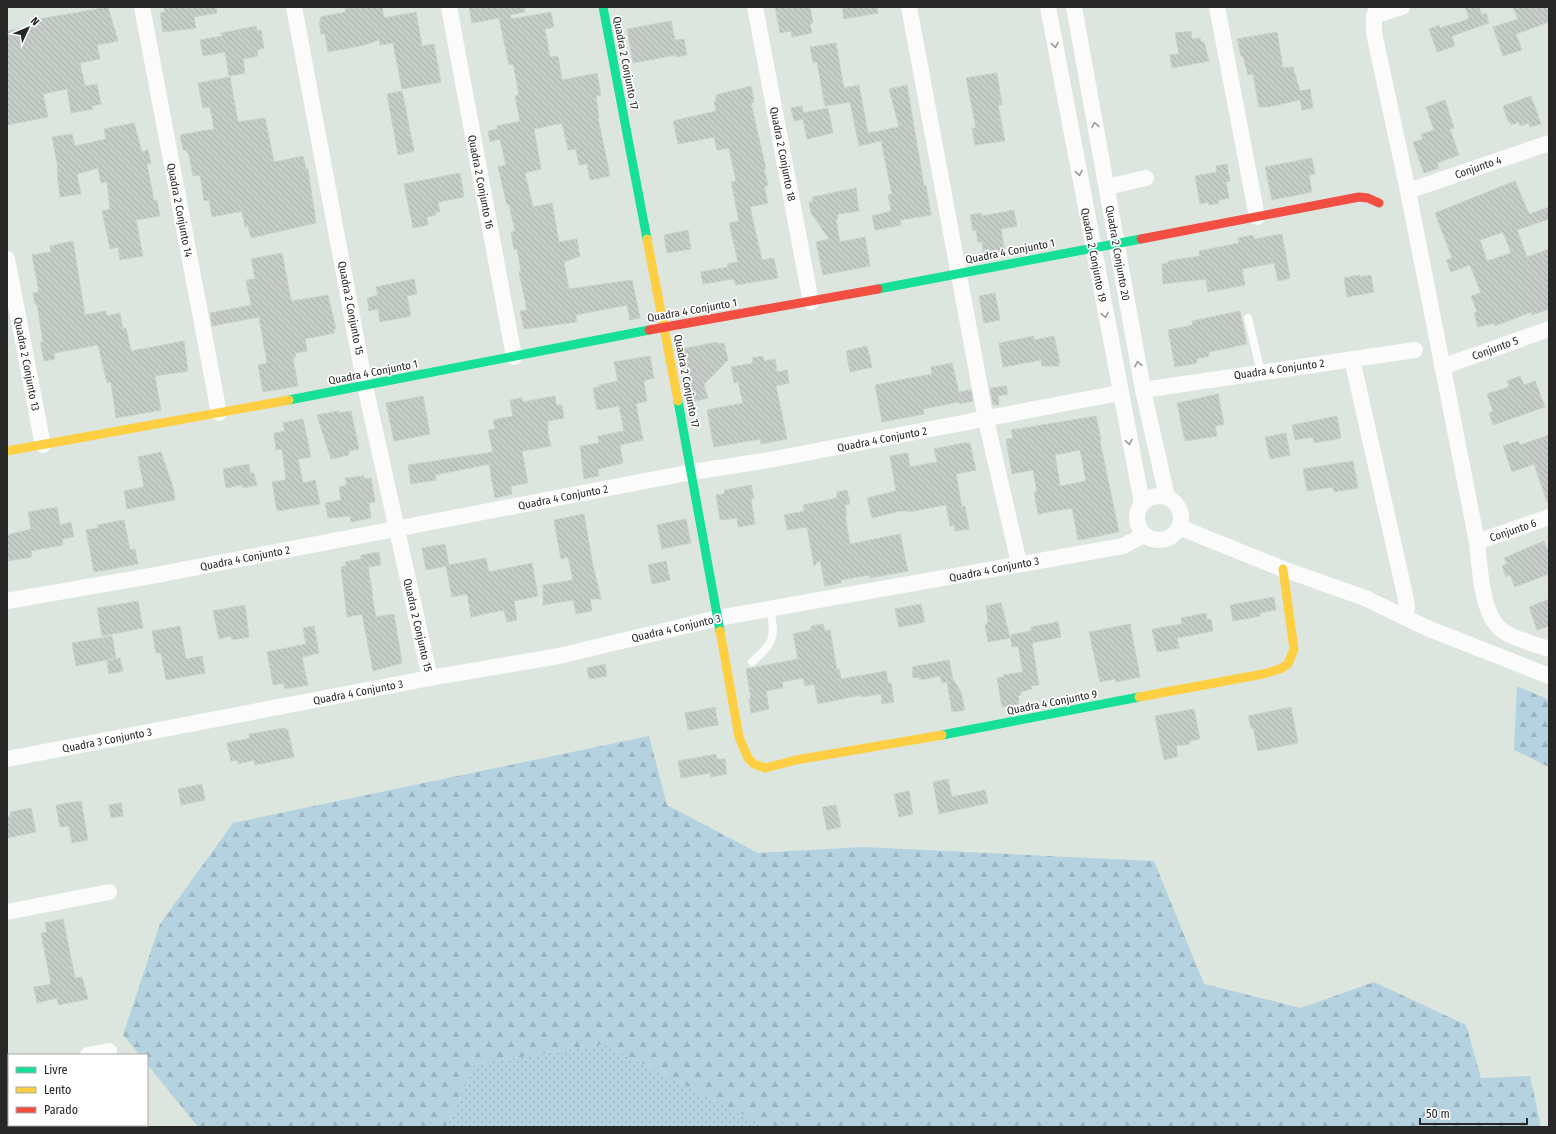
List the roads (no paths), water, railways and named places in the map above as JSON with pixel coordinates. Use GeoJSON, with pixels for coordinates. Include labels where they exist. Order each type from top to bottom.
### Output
{"type":"FeatureCollection","features":[{"type":"Feature","properties":{"kind":"street","name":"Quadra 2 Conjunto 14"},"geometry":{"type":"LineString","coordinates":[[142,7],[219,413]]}},
{"type":"Feature","properties":{"kind":"street","name":"Quadra 2 Conjunto 15"},"geometry":{"type":"LineString","coordinates":[[294,7],[365,386],[430,678]]}},
{"type":"Feature","properties":{"kind":"street","name":"Quadra 2 Conjunto 16"},"geometry":{"type":"LineString","coordinates":[[449,7],[514,357]]}},
{"type":"Feature","properties":{"kind":"street","name":"Quadra 2 Conjunto 17"},"geometry":{"type":"LineString","coordinates":[[603,7],[692,472],[739,738]]}},
{"type":"Feature","properties":{"kind":"street","name":"Quadra 2 Conjunto 18"},"geometry":{"type":"LineString","coordinates":[[755,7],[811,302]]}},
{"type":"Feature","properties":{"kind":"street"},"geometry":{"type":"LineString","coordinates":[[909,7],[986,420],[1020,563]]}},
{"type":"Feature","properties":{"kind":"street","name":"Quadra 2 Conjunto 19"},"geometry":{"type":"LineString","coordinates":[[1048,7],[1142,504]]}},
{"type":"Feature","properties":{"kind":"street","name":"Quadra 2 Conjunto 20"},"geometry":{"type":"LineString","coordinates":[[1074,7],[1143,390],[1167,497]]}},
{"type":"Feature","properties":{"kind":"street"},"geometry":{"type":"LineString","coordinates":[[1217,7],[1257,218]]}},
{"type":"Feature","properties":{"kind":"street"},"geometry":{"type":"LineString","coordinates":[[1402,7],[1376,12],[1374,33],[1408,191],[1477,542],[1484,596],[1491,618],[1497,626],[1505,632],[1549,649]]}},
{"type":"Feature","properties":{"kind":"street","name":"Conjunto 4"},"geometry":{"type":"LineString","coordinates":[[1408,191],[1549,143]]}},
{"type":"Feature","properties":{"kind":"street"},"geometry":{"type":"LineString","coordinates":[[1107,187],[1146,178]]}},
{"type":"Feature","properties":{"kind":"street","name":"Quadra 4 Conjunto 1"},"geometry":{"type":"LineString","coordinates":[[7,451],[365,386],[664,327],[811,302],[1116,243],[1257,218],[1359,197],[1368,198],[1380,203]]}},
{"type":"Feature","properties":{"kind":"street","name":"Quadra 2 Conjunto 13"},"geometry":{"type":"LineString","coordinates":[[7,259],[43,445]]}},
{"type":"Feature","properties":{"kind":"street","name":"Conjunto 5"},"geometry":{"type":"LineString","coordinates":[[1442,367],[1549,329]]}},
{"type":"Feature","properties":{"kind":"street","name":"Quadra 4 Conjunto 2"},"geometry":{"type":"LineString","coordinates":[[1143,390],[1415,350]]}},
{"type":"Feature","properties":{"kind":"street"},"geometry":{"type":"LineString","coordinates":[[1352,359],[1405,595],[1407,607],[1404,617]]}},
{"type":"Feature","properties":{"kind":"street","name":"Quadra 4 Conjunto 2"},"geometry":{"type":"LineString","coordinates":[[7,601],[156,575],[692,472],[770,460],[986,420],[1120,393]]}},
{"type":"Feature","properties":{"kind":"street"},"geometry":{"type":"LineString","coordinates":[[1153,496],[1167,497],[1173,501],[1180,513],[1179,527],[1176,533],[1164,540],[1157,540],[1144,535],[1140,530],[1136,516],[1142,504],[1153,496]]}},
{"type":"Feature","properties":{"kind":"street","name":"Conjunto 6"},"geometry":{"type":"LineString","coordinates":[[1477,542],[1549,517]]}},
{"type":"Feature","properties":{"kind":"street"},"geometry":{"type":"LineString","coordinates":[[1179,527],[1283,569],[1365,598],[1404,617],[1549,676]]}},
{"type":"Feature","properties":{"kind":"street","name":"Quadra 4 Conjunto 3"},"geometry":{"type":"LineString","coordinates":[[206,720],[430,678],[560,656],[718,618],[927,582],[1020,563],[1123,546],[1144,535]]}},
{"type":"Feature","properties":{"kind":"street","name":"Quadra 4 Conjunto 9"},"geometry":{"type":"LineString","coordinates":[[739,738],[742,749],[748,758],[754,764],[765,768],[796,760],[899,743],[1263,674],[1280,669],[1288,664],[1294,649],[1283,569]]}},
{"type":"Feature","properties":{"kind":"street","name":"Quadra 3 Conjunto 3"},"geometry":{"type":"LineString","coordinates":[[7,759],[206,720]]}},
{"type":"Feature","properties":{"kind":"street"},"geometry":{"type":"LineString","coordinates":[[7,912],[109,892]]}},
{"type":"Feature","properties":{"kind":"street"},"geometry":{"type":"LineString","coordinates":[[93,1054],[109,1051]]}},
{"type":"Feature","properties":{"kind":"lane"},"geometry":{"type":"LineString","coordinates":[[1248,318],[1261,372]]}},
{"type":"Feature","properties":{"kind":"lane"},"geometry":{"type":"LineString","coordinates":[[752,662],[768,649],[773,638],[773,624],[770,609]]}}]}
